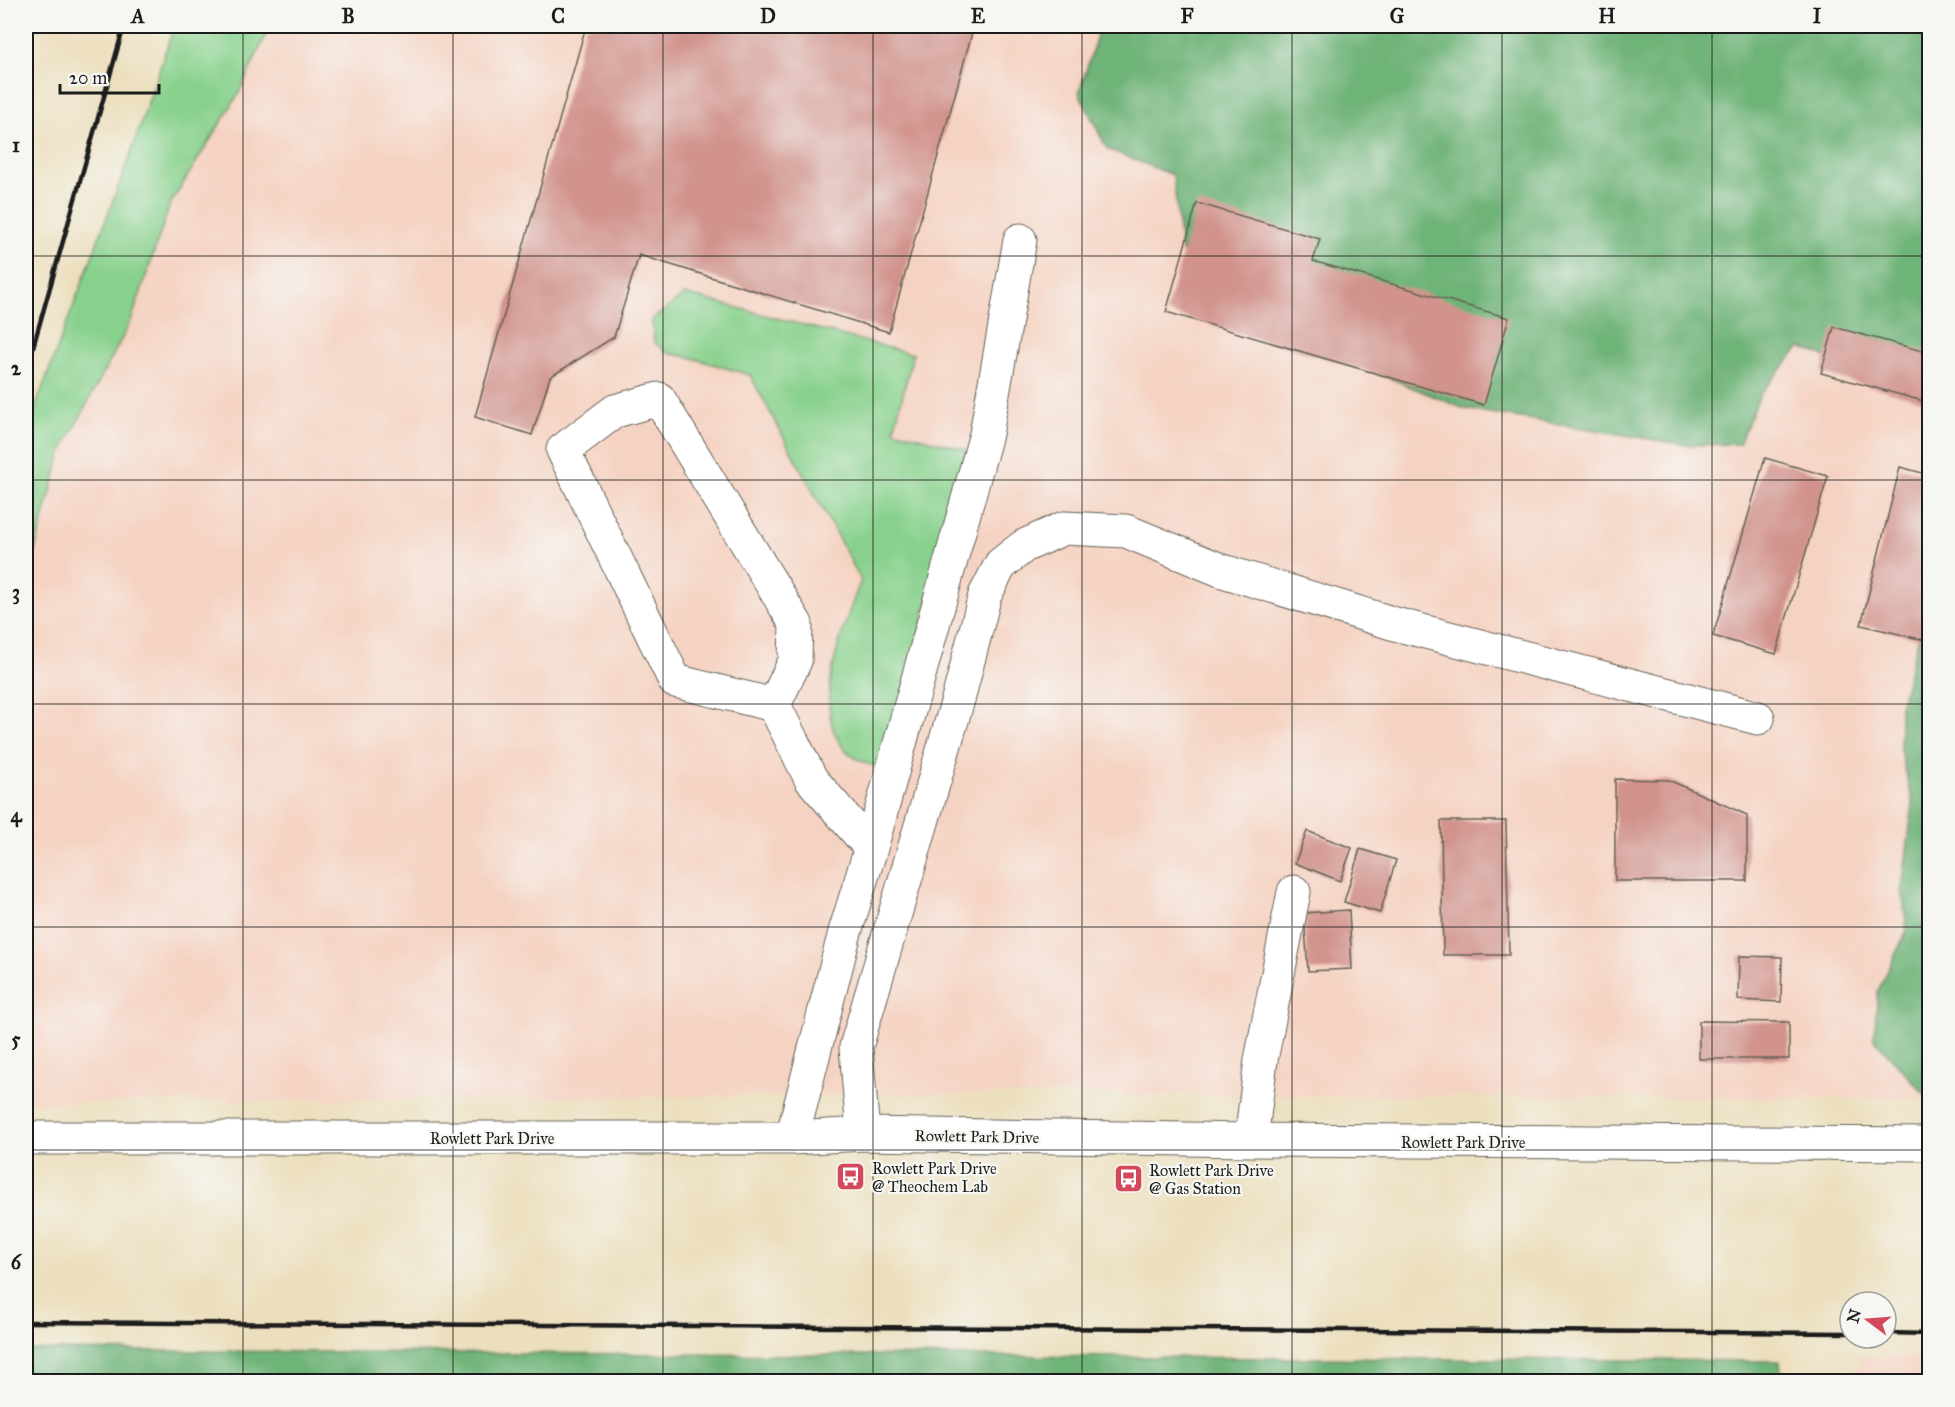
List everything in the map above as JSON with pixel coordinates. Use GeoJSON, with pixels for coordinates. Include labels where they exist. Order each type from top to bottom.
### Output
{"type":"FeatureCollection","features":[{"type":"Feature","properties":{"kind":"street"},"geometry":{"type":"LineString","coordinates":[[792,1138],[845,932],[871,848],[986,434],[1020,240]]}},
{"type":"Feature","properties":{"kind":"street"},"geometry":{"type":"LineString","coordinates":[[774,705],[795,661],[796,624],[659,399],[615,411],[563,450],[675,681],[774,705],[811,779],[871,848]]}},
{"type":"Feature","properties":{"kind":"street"},"geometry":{"type":"LineString","coordinates":[[864,1134],[855,1047],[959,696],[985,595],[1001,564],[1024,546],[1064,528],[1126,531],[1223,571],[1395,624],[1758,718]]}},
{"type":"Feature","properties":{"kind":"street"},"geometry":{"type":"LineString","coordinates":[[1251,1140],[1261,1060],[1294,892]]}},
{"type":"Feature","properties":{"kind":"street","name":"Rowlett Park Drive"},"geometry":{"type":"LineString","coordinates":[[26,1138],[792,1138],[864,1134],[1251,1140],[1929,1144]]}},
{"type":"Feature","properties":{"kind":"shaded area"},"geometry":{"type":"Polygon","coordinates":[[[270,26],[1100,26],[1079,93],[1107,149],[1173,175],[1739,444],[1761,393],[1800,347],[1929,396],[1929,599],[1900,750],[1913,803],[1902,889],[1907,930],[1878,991],[1874,1038],[1929,1099],[938,1094],[26,1103],[26,582],[62,451],[131,321],[170,204],[238,95],[270,26]],[[807,327],[667,353],[750,375],[861,580],[837,645],[843,750],[894,430],[913,355],[883,344],[807,327]]]}},
{"type":"Feature","properties":{"kind":"shaded area"},"geometry":{"type":"Polygon","coordinates":[[[1861,1356],[1929,1357],[1929,1381],[1854,1381],[1861,1356]]]}},
{"type":"Feature","properties":{"kind":"green space"},"geometry":{"type":"Polygon","coordinates":[[[174,26],[270,26],[238,95],[170,204],[131,321],[62,451],[26,582],[26,432],[131,153],[174,26]]]}},
{"type":"Feature","properties":{"kind":"green space"},"geometry":{"type":"Polygon","coordinates":[[[1100,26],[1929,26],[1929,396],[1800,347],[1761,393],[1739,444],[1686,445],[1465,409],[1254,323],[1181,250],[1173,175],[1107,149],[1079,93],[1100,26]]]}},
{"type":"Feature","properties":{"kind":"green space"},"geometry":{"type":"Polygon","coordinates":[[[685,294],[913,354],[894,430],[967,450],[884,768],[855,758],[838,740],[830,717],[830,689],[835,660],[861,580],[750,375],[667,353],[654,342],[652,320],[685,294]]]}},
{"type":"Feature","properties":{"kind":"green space"},"geometry":{"type":"Polygon","coordinates":[[[1929,599],[1929,1099],[1874,1039],[1878,991],[1907,930],[1902,889],[1913,803],[1900,750],[1900,706],[1929,599]]]}},
{"type":"Feature","properties":{"kind":"green space"},"geometry":{"type":"Polygon","coordinates":[[[26,1350],[1780,1361],[1782,1381],[26,1382],[26,1350]]]}},
{"type":"Feature","properties":{"kind":"building"},"geometry":{"type":"Polygon","coordinates":[[[586,26],[974,26],[889,332],[639,255],[614,337],[550,377],[532,435],[475,417],[586,26]]]}},
{"type":"Feature","properties":{"kind":"building"},"geometry":{"type":"Polygon","coordinates":[[[1197,203],[1320,239],[1313,261],[1509,318],[1484,405],[1166,312],[1197,203]]]}},
{"type":"Feature","properties":{"kind":"building"},"geometry":{"type":"Polygon","coordinates":[[[1834,327],[1930,353],[1930,403],[1821,373],[1834,327]]]}},
{"type":"Feature","properties":{"kind":"building"},"geometry":{"type":"Polygon","coordinates":[[[1765,458],[1828,476],[1776,654],[1713,636],[1765,458]]]}},
{"type":"Feature","properties":{"kind":"building"},"geometry":{"type":"Polygon","coordinates":[[[1900,467],[1930,475],[1930,618],[1924,640],[1861,625],[1900,467]]]}},
{"type":"Feature","properties":{"kind":"building"},"geometry":{"type":"Polygon","coordinates":[[[1615,779],[1669,780],[1747,815],[1747,881],[1615,881],[1615,779]]]}},
{"type":"Feature","properties":{"kind":"building"},"geometry":{"type":"Polygon","coordinates":[[[1441,821],[1506,821],[1509,955],[1443,955],[1441,821]]]}},
{"type":"Feature","properties":{"kind":"building"},"geometry":{"type":"Polygon","coordinates":[[[1307,831],[1352,848],[1340,881],[1295,863],[1307,831]]]}},
{"type":"Feature","properties":{"kind":"building"},"geometry":{"type":"Polygon","coordinates":[[[1360,849],[1396,860],[1380,913],[1344,902],[1360,849]]]}},
{"type":"Feature","properties":{"kind":"building"},"geometry":{"type":"Polygon","coordinates":[[[1349,910],[1352,969],[1308,971],[1304,913],[1349,910]]]}},
{"type":"Feature","properties":{"kind":"building"},"geometry":{"type":"Polygon","coordinates":[[[1739,956],[1782,957],[1781,1002],[1738,1000],[1739,956]]]}},
{"type":"Feature","properties":{"kind":"building"},"geometry":{"type":"Polygon","coordinates":[[[1699,1021],[1789,1022],[1789,1059],[1699,1059],[1699,1021]]]}},
{"type":"Feature","properties":{"kind":"railway"},"geometry":{"type":"LineString","coordinates":[[26,372],[124,26]]}},
{"type":"Feature","properties":{"kind":"railway"},"geometry":{"type":"LineString","coordinates":[[26,1322],[1838,1333]]}},
{"type":"Feature","properties":{"kind":"railway"},"geometry":{"type":"LineString","coordinates":[[1898,1333],[1930,1334]]}},
{"type":"Feature","properties":{"kind":"place","name":"Rowlett Park Drive @ Theochem Lab"},"geometry":{"type":"Point","coordinates":[851,1177]}},
{"type":"Feature","properties":{"kind":"place","name":"Rowlett Park Drive @ Gas Station"},"geometry":{"type":"Point","coordinates":[1128,1179]}}]}
